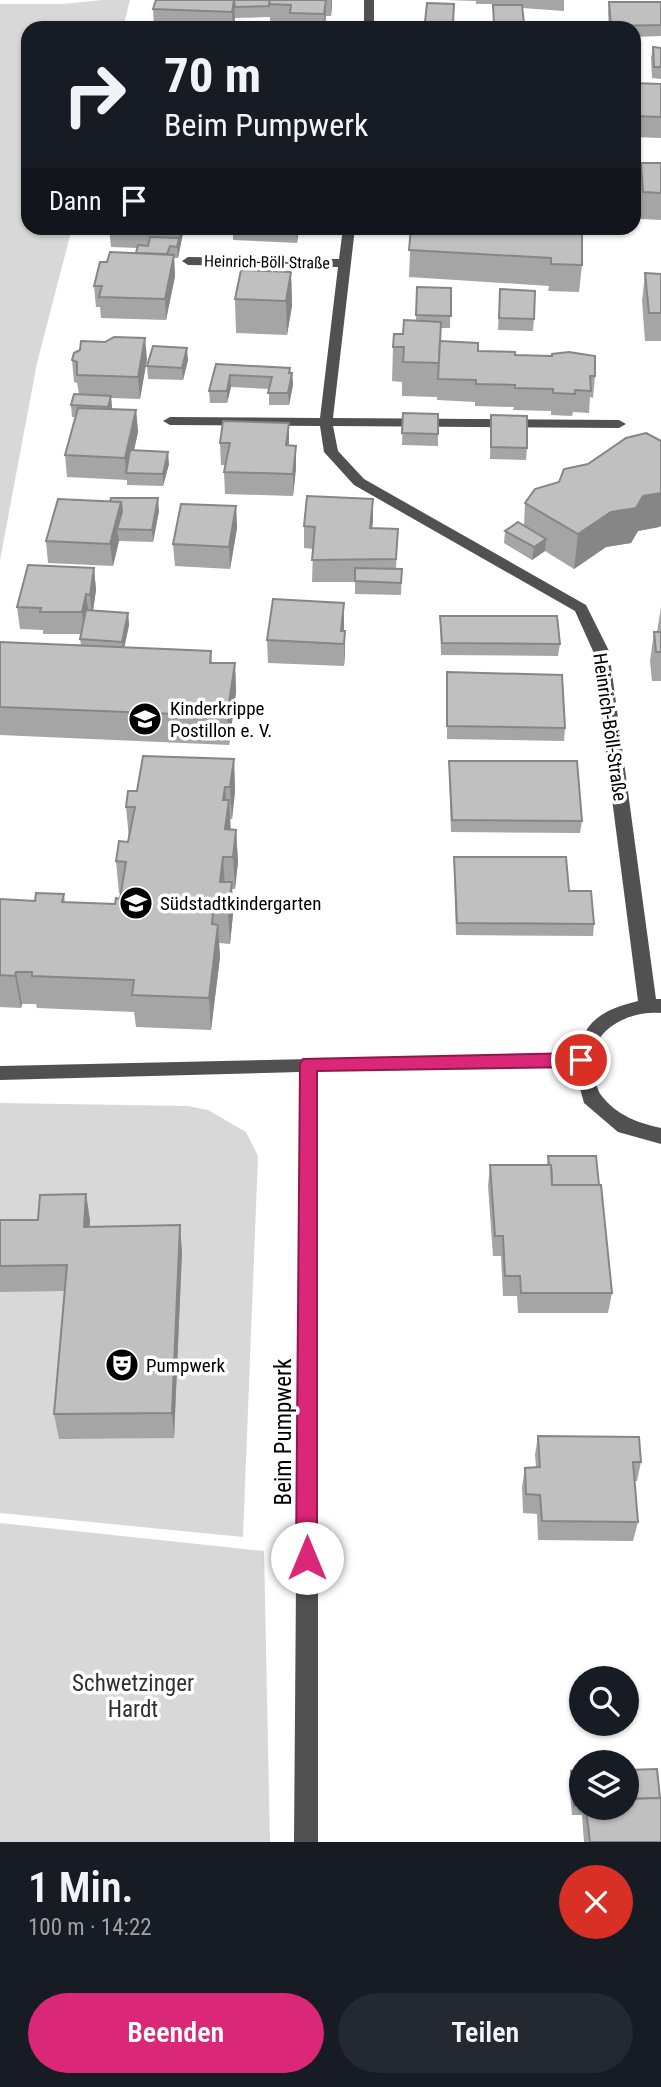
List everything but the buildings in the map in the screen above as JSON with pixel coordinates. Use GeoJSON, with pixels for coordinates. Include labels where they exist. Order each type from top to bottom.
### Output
{"type":"FeatureCollection","features":[{"type":"Feature","properties":{"kind":"street"},"geometry":{"type":"LineString","coordinates":[[369,0],[369,21]]}},
{"type":"Feature","properties":{"kind":"street","name":"Heinrich-Böll-Straße"},"geometry":{"type":"LineString","coordinates":[[348,235],[326,423],[331,452],[359,482],[581,608],[601,651],[654,1005],[614,1014],[591,1034],[581,1060]]}},
{"type":"Feature","properties":{"kind":"street","name":"Heinrich-Böll-Straße"},"geometry":{"type":"LineString","coordinates":[[188,261],[346,263]]}},
{"type":"Feature","properties":{"kind":"street"},"geometry":{"type":"LineString","coordinates":[[170,421],[619,424]]}},
{"type":"Feature","properties":{"kind":"street"},"geometry":{"type":"LineString","coordinates":[[0,1073],[581,1060],[592,1098],[625,1127],[661,1136]]}},
{"type":"Feature","properties":{"kind":"street","name":"Beim Pumpwerk"},"geometry":{"type":"LineString","coordinates":[[306,1842],[309,1064]]}},
{"type":"Feature","properties":{"kind":"green space"},"geometry":{"type":"Polygon","coordinates":[[[130,0],[125,21],[21,21],[21,235],[70,235],[37,363],[0,560],[0,4],[130,0]]]}},
{"type":"Feature","properties":{"kind":"green space"},"geometry":{"type":"Polygon","coordinates":[[[0,1103],[188,1106],[208,1110],[246,1132],[258,1156],[243,1537],[0,1513],[0,1103]]]}},
{"type":"Feature","properties":{"kind":"green space","name":"Schwetzinger Hardt"},"geometry":{"type":"Polygon","coordinates":[[[0,1523],[264,1551],[270,1842],[0,1842],[0,1523]]]}},
{"type":"Feature","properties":{"kind":"place","name":"Kinderkrippe Postillon e. V."},"geometry":{"type":"Point","coordinates":[145,719]}},
{"type":"Feature","properties":{"kind":"place","name":"Südstadtkindergarten"},"geometry":{"type":"Point","coordinates":[136,903]}},
{"type":"Feature","properties":{"kind":"place","name":"Pumpwerk"},"geometry":{"type":"Point","coordinates":[122,1365]}},
{"type":"Feature","properties":{"kind":"route"},"geometry":{"type":"LineString","coordinates":[[307,1558],[309,1064],[581,1060]]}}]}
